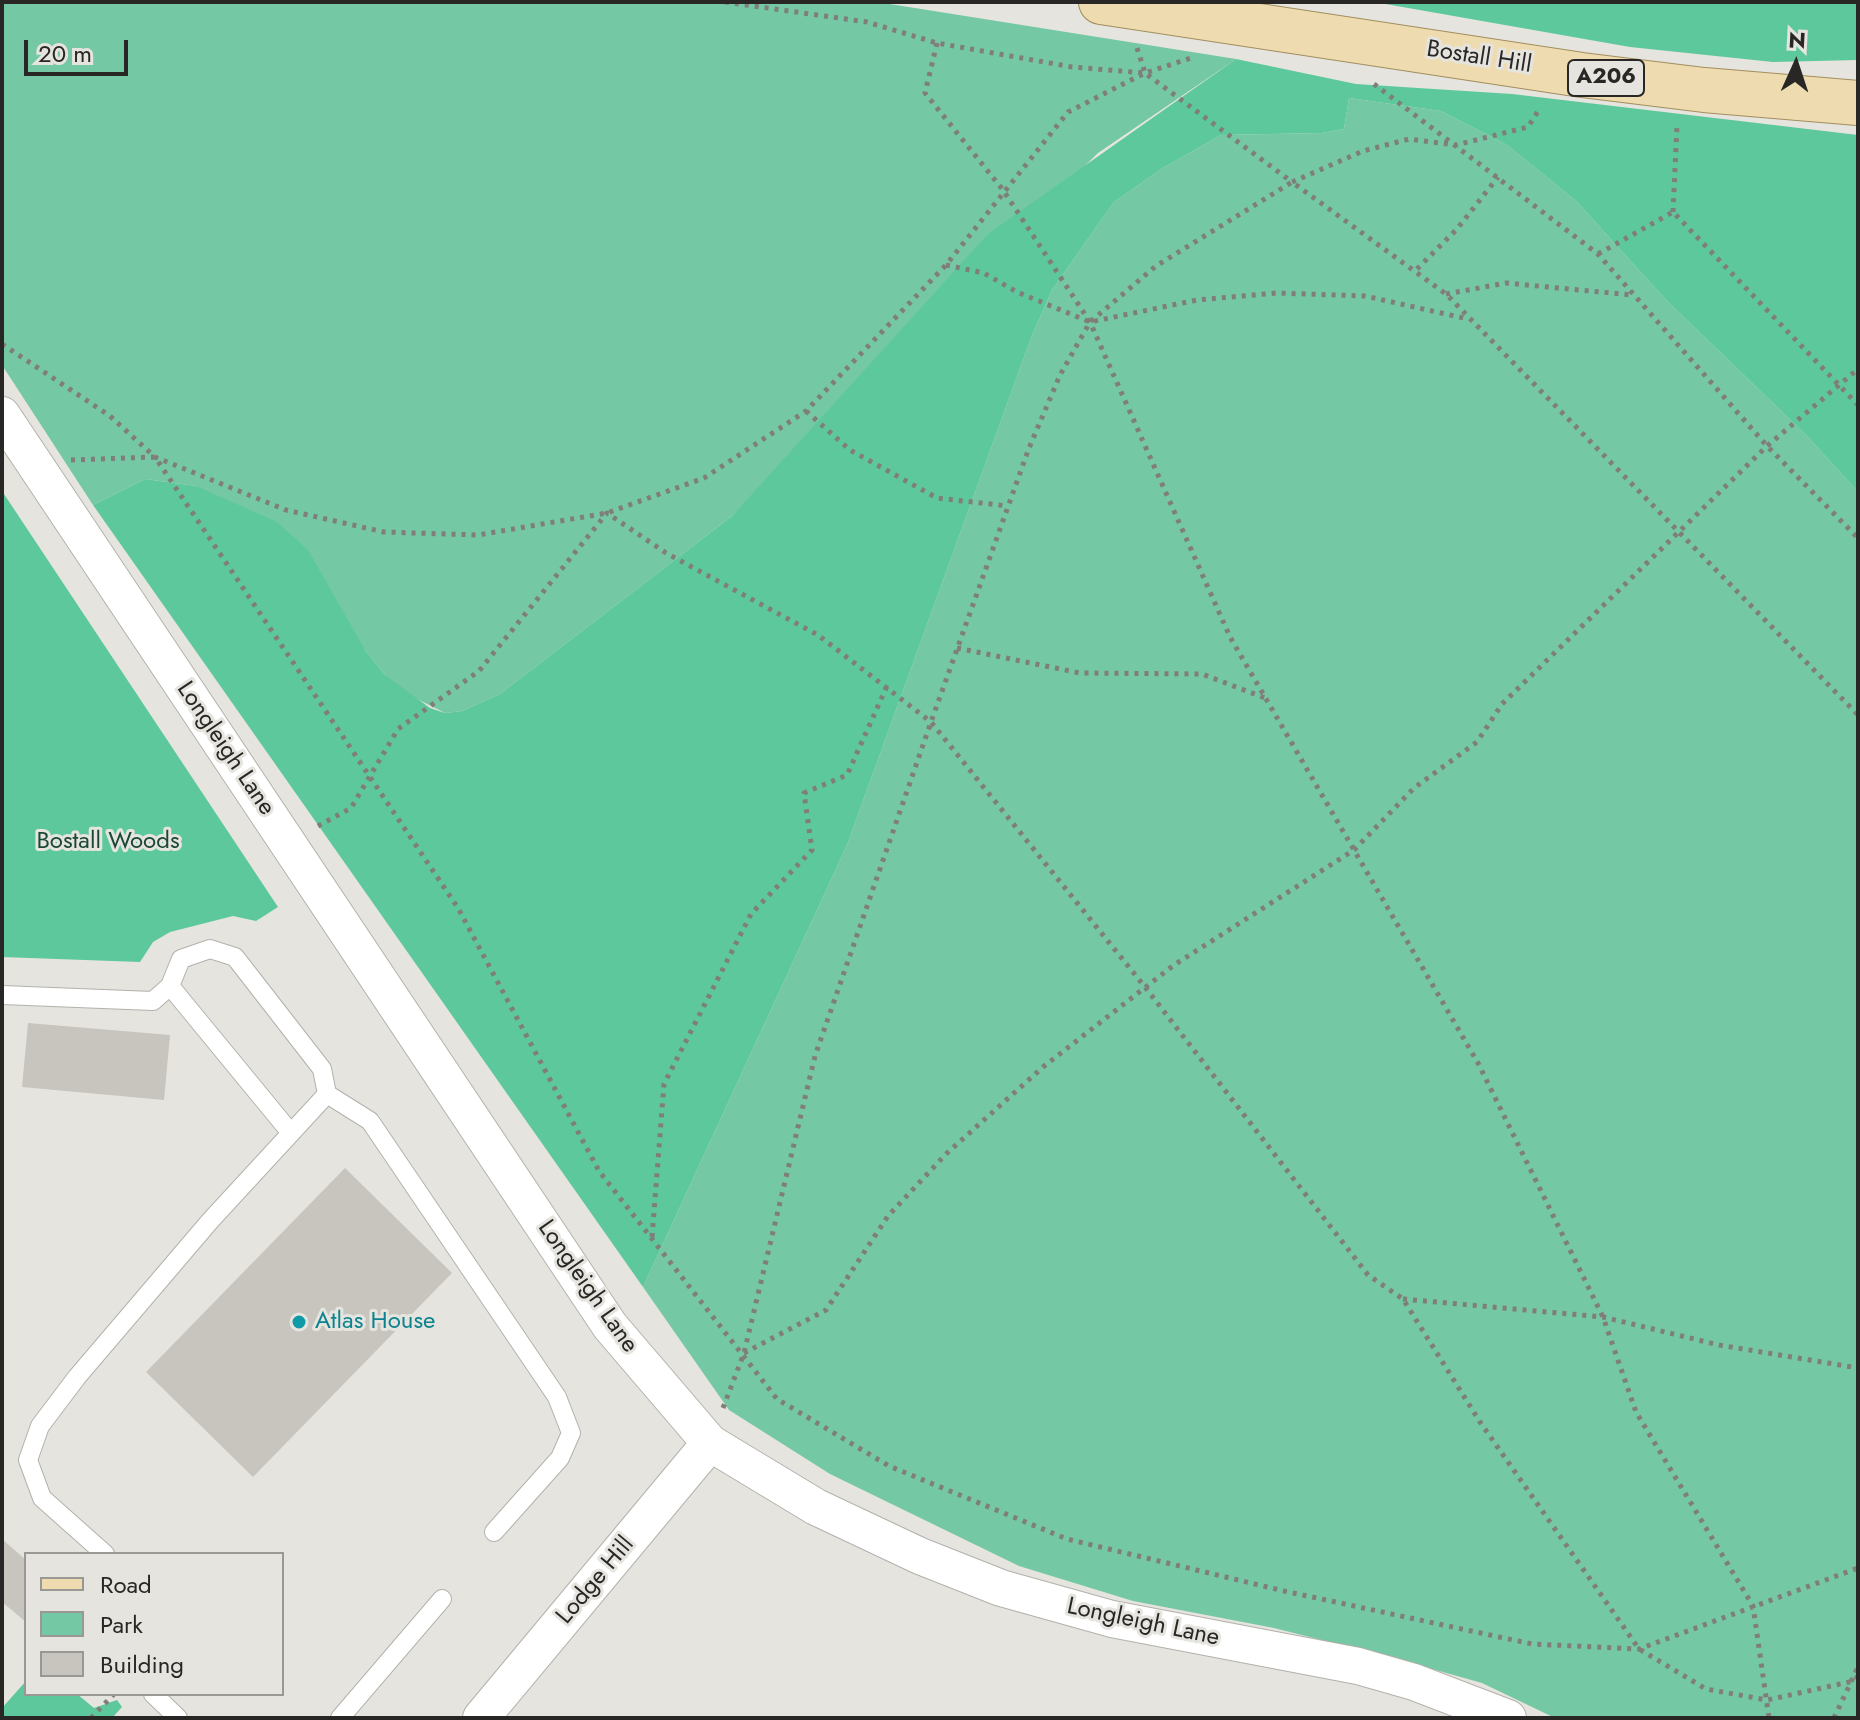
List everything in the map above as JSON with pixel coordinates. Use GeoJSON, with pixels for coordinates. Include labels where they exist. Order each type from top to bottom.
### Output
{"type":"FeatureCollection","features":[{"type":"Feature","properties":{"kind":"main road","name":"Bostall Hill"},"geometry":{"type":"LineString","coordinates":[[1101,2],[1582,75],[1704,90],[1858,103]]}},
{"type":"Feature","properties":{"kind":"street","name":"Longleigh Lane"},"geometry":{"type":"LineString","coordinates":[[2,415],[610,1326],[710,1443],[816,1507],[920,1556],[1001,1588],[1112,1619],[1358,1666],[1414,1682],[1508,1718]]}},
{"type":"Feature","properties":{"kind":"street","name":"Lodge Hill"},"geometry":{"type":"LineString","coordinates":[[481,1718],[710,1443]]}},
{"type":"Feature","properties":{"kind":"lane"},"geometry":{"type":"LineString","coordinates":[[2,995],[153,1001],[170,986],[181,959],[210,949],[235,957],[322,1069],[327,1094],[370,1121],[557,1397],[571,1433],[560,1458],[494,1532]]}},
{"type":"Feature","properties":{"kind":"lane"},"geometry":{"type":"LineString","coordinates":[[170,986],[290,1132]]}},
{"type":"Feature","properties":{"kind":"lane"},"geometry":{"type":"LineString","coordinates":[[103,1552],[42,1498],[28,1460],[40,1426],[77,1377],[290,1132],[327,1094]]}},
{"type":"Feature","properties":{"kind":"lane"},"geometry":{"type":"LineString","coordinates":[[340,1718],[442,1599]]}},
{"type":"Feature","properties":{"kind":"lane"},"geometry":{"type":"LineString","coordinates":[[154,1696],[168,1715]]}},
{"type":"Feature","properties":{"kind":"path"},"geometry":{"type":"LineString","coordinates":[[725,2],[867,22],[937,43],[1072,67],[1145,73],[1446,294],[1858,715]]}},
{"type":"Feature","properties":{"kind":"path"},"geometry":{"type":"LineString","coordinates":[[937,43],[925,93],[1003,190],[1090,322],[1230,637],[1478,1063],[1603,1317],[1636,1412],[1753,1606],[1769,1718]]}},
{"type":"Feature","properties":{"kind":"path"},"geometry":{"type":"LineString","coordinates":[[155,457],[286,510],[384,532],[478,535],[607,513],[704,478],[806,411],[946,265],[1068,112],[1145,73],[1204,54]]}},
{"type":"Feature","properties":{"kind":"path"},"geometry":{"type":"LineString","coordinates":[[1364,77],[1598,254],[1767,446],[1858,538]]}},
{"type":"Feature","properties":{"kind":"path"},"geometry":{"type":"LineString","coordinates":[[710,1443],[744,1353],[815,1056],[1008,506],[1060,375],[1090,322],[1156,266],[1292,182],[1363,151],[1409,139],[1456,145],[1528,127],[1542,104]]}},
{"type":"Feature","properties":{"kind":"path"},"geometry":{"type":"LineString","coordinates":[[1677,123],[1673,212],[1858,405]]}},
{"type":"Feature","properties":{"kind":"path"},"geometry":{"type":"LineString","coordinates":[[1416,270],[1457,229],[1498,177]]}},
{"type":"Feature","properties":{"kind":"path"},"geometry":{"type":"LineString","coordinates":[[1598,254],[1673,212]]}},
{"type":"Feature","properties":{"kind":"path"},"geometry":{"type":"LineString","coordinates":[[946,265],[984,273],[1017,292],[1090,322],[1197,300],[1276,293],[1365,296],[1469,319]]}},
{"type":"Feature","properties":{"kind":"path"},"geometry":{"type":"LineString","coordinates":[[1446,294],[1506,283],[1633,295]]}},
{"type":"Feature","properties":{"kind":"path"},"geometry":{"type":"LineString","coordinates":[[2,344],[110,416],[155,457],[458,908],[599,1171],[777,1399],[889,1466],[1067,1539],[1284,1591],[1532,1644],[1639,1649],[1858,1568]]}},
{"type":"Feature","properties":{"kind":"path"},"geometry":{"type":"LineString","coordinates":[[744,1353],[826,1310],[888,1216],[946,1154],[1043,1067],[1145,987],[1354,850],[1414,788],[1477,742],[1502,704],[1767,446],[1858,369]]}},
{"type":"Feature","properties":{"kind":"path"},"geometry":{"type":"LineString","coordinates":[[806,411],[850,450],[937,498],[1008,506]]}},
{"type":"Feature","properties":{"kind":"path"},"geometry":{"type":"LineString","coordinates":[[607,513],[666,553],[818,635],[931,722],[1145,987],[1368,1275],[1403,1299],[1480,1422],[1639,1649],[1706,1689],[1767,1700],[1856,1678]]}},
{"type":"Feature","properties":{"kind":"path"},"geometry":{"type":"LineString","coordinates":[[288,843],[351,808],[371,780],[398,729],[479,671],[607,513]]}},
{"type":"Feature","properties":{"kind":"path"},"geometry":{"type":"LineString","coordinates":[[957,648],[1080,673],[1202,674],[1266,698]]}},
{"type":"Feature","properties":{"kind":"path"},"geometry":{"type":"LineString","coordinates":[[652,1238],[664,1084],[751,914],[812,850],[804,793],[847,775],[887,686]]}},
{"type":"Feature","properties":{"kind":"path"},"geometry":{"type":"LineString","coordinates":[[1403,1299],[1603,1317],[1719,1345],[1858,1368]]}},
{"type":"Feature","properties":{"kind":"path"},"geometry":{"type":"LineString","coordinates":[[1834,1718],[1856,1678],[1858,1667]]}},
{"type":"Feature","properties":{"kind":"path"},"geometry":{"type":"LineString","coordinates":[[91,1718],[112,1696]]}},
{"type":"Feature","properties":{"kind":"green space"},"geometry":{"type":"Polygon","coordinates":[[[2,2],[877,2],[1236,59],[1098,153],[732,516],[500,694],[462,711],[445,713],[403,692],[365,650],[196,486],[145,479],[93,505],[2,365],[2,2]]]}},
{"type":"Feature","properties":{"kind":"green space"},"geometry":{"type":"Polygon","coordinates":[[[1374,2],[1858,2],[1858,60],[1773,62],[1630,47],[1374,2]]]}},
{"type":"Feature","properties":{"kind":"green space"},"geometry":{"type":"Polygon","coordinates":[[[1236,59],[1356,84],[1512,94],[1858,135],[1858,492],[1806,435],[1667,301],[1576,201],[1507,145],[1441,111],[1349,98],[1344,129],[1322,133],[1221,135],[1163,168],[1114,202],[1052,290],[1031,338],[847,845],[643,1287],[93,505],[145,479],[196,486],[277,522],[308,550],[365,650],[385,675],[430,708],[445,713],[462,711],[500,694],[732,516],[988,234],[1236,59]]]}},
{"type":"Feature","properties":{"kind":"green space"},"geometry":{"type":"Polygon","coordinates":[[[1349,98],[1441,111],[1507,145],[1576,201],[1667,301],[1806,435],[1858,492],[1858,1718],[1555,1718],[1482,1683],[1274,1628],[1133,1601],[1019,1566],[830,1474],[729,1410],[643,1287],[847,845],[1031,338],[1052,290],[1114,202],[1163,168],[1221,135],[1322,133],[1344,129],[1349,98]]]}},
{"type":"Feature","properties":{"kind":"green space","name":"Bostall Woods"},"geometry":{"type":"Polygon","coordinates":[[[2,491],[278,907],[256,921],[233,916],[170,932],[153,942],[140,962],[2,957],[2,491]]]}},
{"type":"Feature","properties":{"kind":"green space"},"geometry":{"type":"Polygon","coordinates":[[[24,1683],[24,1696],[79,1696],[94,1708],[117,1700],[122,1707],[112,1718],[2,1718],[2,1708],[24,1683]]]}},
{"type":"Feature","properties":{"kind":"building"},"geometry":{"type":"Polygon","coordinates":[[[28,1023],[170,1035],[164,1100],[22,1087],[28,1023]]]}},
{"type":"Feature","properties":{"kind":"building","name":"Atlas House"},"geometry":{"type":"Polygon","coordinates":[[[345,1168],[452,1273],[253,1477],[146,1372],[345,1168]]]}},
{"type":"Feature","properties":{"kind":"building"},"geometry":{"type":"Polygon","coordinates":[[[2,1539],[24,1558],[24,1620],[2,1602],[2,1539]]]}},
{"type":"Feature","properties":{"kind":"place","name":"Atlas House"},"geometry":{"type":"Point","coordinates":[299,1322]}}]}
